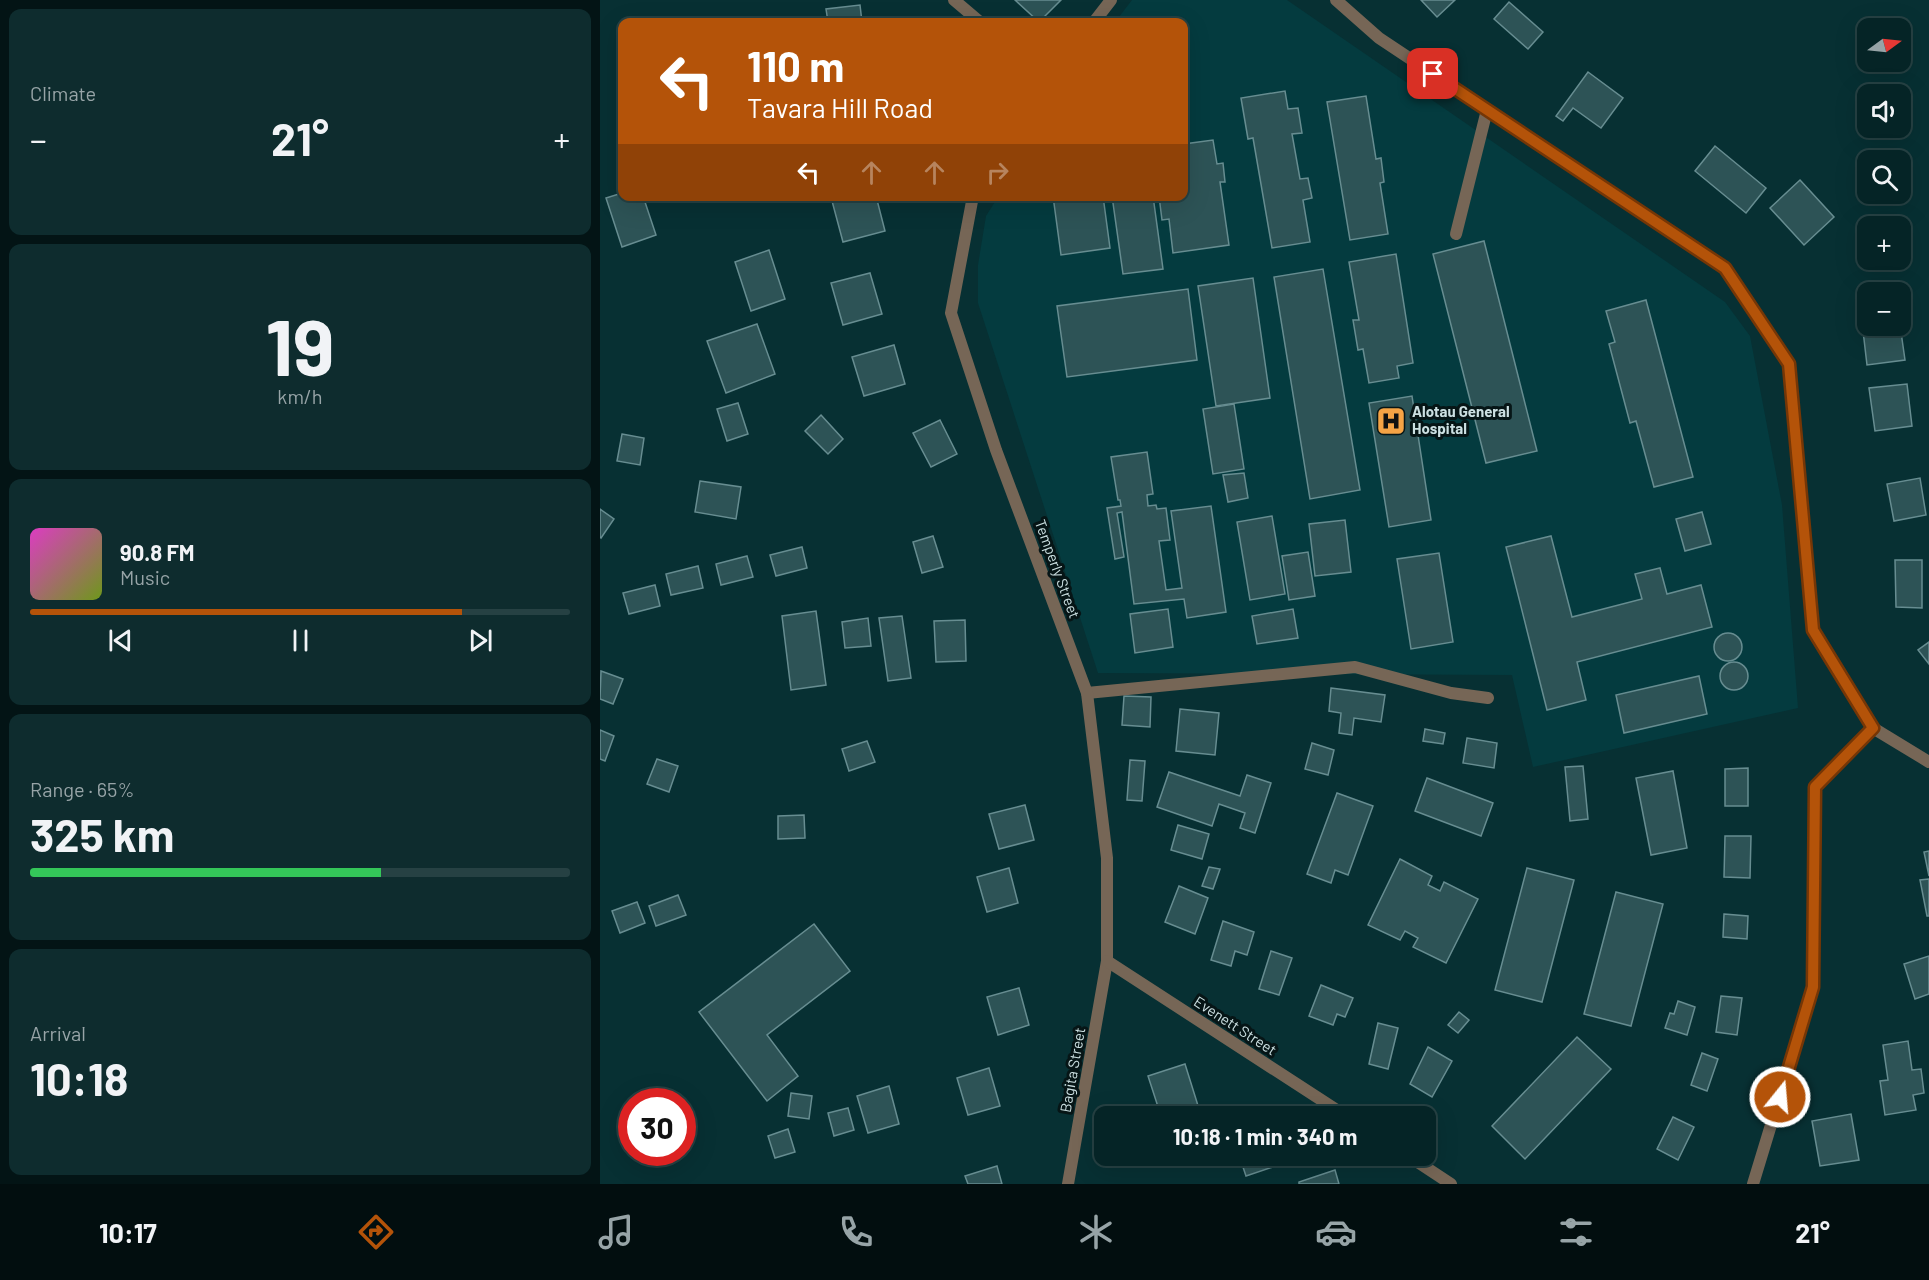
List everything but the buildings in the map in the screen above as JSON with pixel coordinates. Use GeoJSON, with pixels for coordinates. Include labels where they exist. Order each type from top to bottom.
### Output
{"type":"FeatureCollection","features":[{"type":"Feature","properties":{"kind":"street"},"geometry":{"type":"LineString","coordinates":[[954,0],[975,18]]}},
{"type":"Feature","properties":{"kind":"street"},"geometry":{"type":"LineString","coordinates":[[1097,18],[1112,0]]}},
{"type":"Feature","properties":{"kind":"street"},"geometry":{"type":"LineString","coordinates":[[1336,0],[1379,39],[1725,268],[1789,364],[1813,630],[1873,728],[1929,762]]}},
{"type":"Feature","properties":{"kind":"street"},"geometry":{"type":"LineString","coordinates":[[1456,234],[1487,110]]}},
{"type":"Feature","properties":{"kind":"street","name":"Temperly Street"},"geometry":{"type":"LineString","coordinates":[[972,201],[951,313],[996,450],[1087,693],[1107,858],[1107,961]]}},
{"type":"Feature","properties":{"kind":"street"},"geometry":{"type":"LineString","coordinates":[[1087,693],[1355,667],[1451,693],[1488,698]]}},
{"type":"Feature","properties":{"kind":"street"},"geometry":{"type":"LineString","coordinates":[[1753,1184],[1813,987],[1815,787],[1873,728]]}},
{"type":"Feature","properties":{"kind":"street","name":"Evenett Street"},"geometry":{"type":"LineString","coordinates":[[1107,961],[1331,1106]]}},
{"type":"Feature","properties":{"kind":"street","name":"Bagita Street"},"geometry":{"type":"LineString","coordinates":[[1068,1184],[1107,961]]}},
{"type":"Feature","properties":{"kind":"street"},"geometry":{"type":"LineString","coordinates":[[1424,1166],[1452,1184]]}},
{"type":"Feature","properties":{"kind":"shaded area","name":"Alotau General Hospital"},"geometry":{"type":"Polygon","coordinates":[[[1132,0],[1287,0],[1725,302],[1750,336],[1782,505],[1798,708],[1533,767],[1512,675],[1098,673],[978,303],[978,265],[986,216],[995,201],[1188,201],[1188,18],[1118,18],[1132,0]]]}},
{"type":"Feature","properties":{"kind":"place","name":"Alotau General Hospital"},"geometry":{"type":"Point","coordinates":[1391,421]}},
{"type":"Feature","properties":{"kind":"route"},"geometry":{"type":"LineString","coordinates":[[1433,74],[1725,268],[1789,364],[1813,630],[1873,728],[1815,787],[1813,987],[1780,1097]]}}]}
